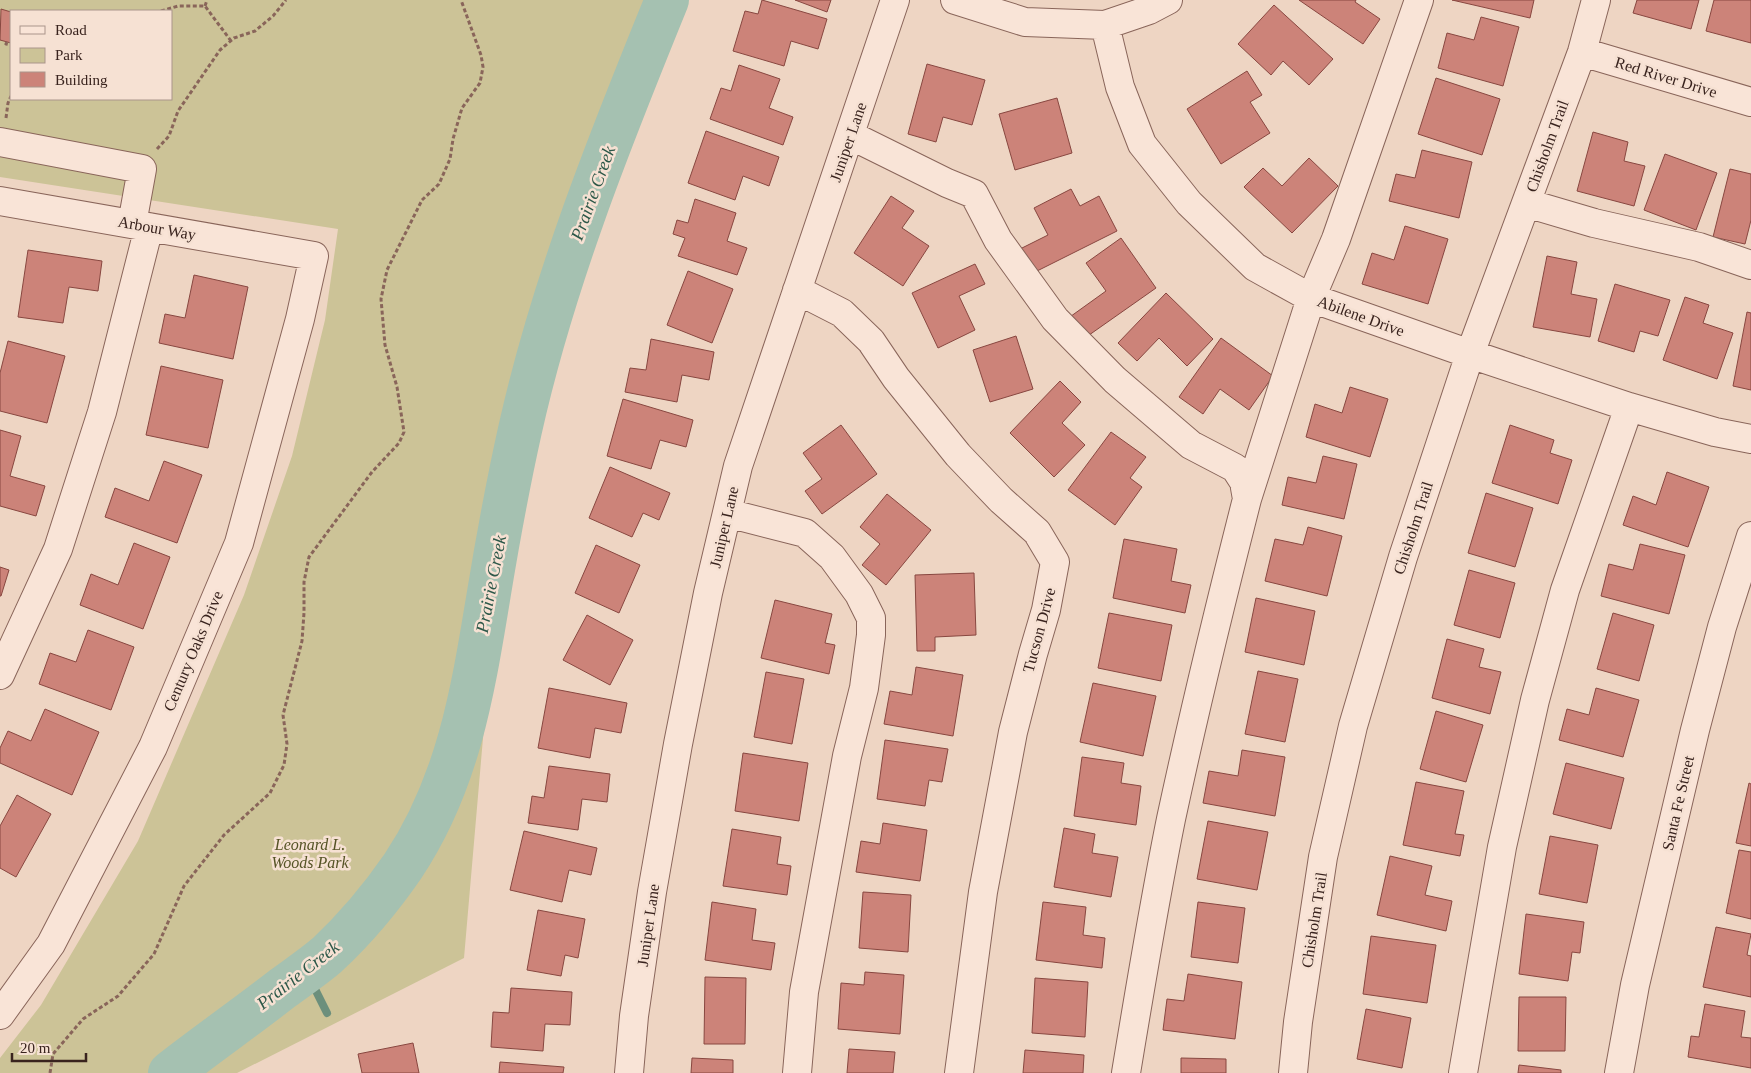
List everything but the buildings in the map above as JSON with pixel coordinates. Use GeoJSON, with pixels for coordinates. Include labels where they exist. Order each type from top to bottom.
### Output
{"type":"FeatureCollection","features":[{"type":"Feature","properties":{"kind":"street","name":"Juniper Lane"},"geometry":{"type":"LineString","coordinates":[[629,1073],[634,1016],[652,892],[706,603],[738,466],[895,0]]}},
{"type":"Feature","properties":{"kind":"street"},"geometry":{"type":"LineString","coordinates":[[954,0],[1025,22],[1105,25],[1149,10],[1168,0]]}},
{"type":"Feature","properties":{"kind":"street"},"geometry":{"type":"LineString","coordinates":[[1126,1073],[1144,962],[1171,820],[1201,685],[1247,499],[1311,298],[1336,239],[1419,0]]}},
{"type":"Feature","properties":{"kind":"street","name":"Chisholm Trail"},"geometry":{"type":"LineString","coordinates":[[1292,1073],[1298,1022],[1324,857],[1353,726],[1403,557],[1470,354],[1582,52],[1596,0]]}},
{"type":"Feature","properties":{"kind":"street","name":"Abilene Drive"},"geometry":{"type":"LineString","coordinates":[[1105,25],[1120,87],[1142,144],[1189,203],[1255,267],[1311,298],[1470,354],[1630,407],[1714,432],[1751,438]]}},
{"type":"Feature","properties":{"kind":"street","name":"Red River Drive"},"geometry":{"type":"LineString","coordinates":[[1582,52],[1751,102]]}},
{"type":"Feature","properties":{"kind":"street"},"geometry":{"type":"LineString","coordinates":[[850,135],[947,183],[974,194],[998,240],[1055,319],[1115,380],[1191,445],[1235,468],[1244,482],[1247,499]]}},
{"type":"Feature","properties":{"kind":"street"},"geometry":{"type":"LineString","coordinates":[[0,142],[142,169],[141,226],[102,412],[58,549],[0,675]]}},
{"type":"Feature","properties":{"kind":"street","name":"Arbour Way"},"geometry":{"type":"LineString","coordinates":[[0,201],[314,256]]}},
{"type":"Feature","properties":{"kind":"street"},"geometry":{"type":"LineString","coordinates":[[1526,203],[1594,222],[1699,247],[1751,265]]}},
{"type":"Feature","properties":{"kind":"street","name":"Century Oaks Drive"},"geometry":{"type":"LineString","coordinates":[[0,1015],[50,944],[153,747],[235,552],[300,319],[314,256]]}},
{"type":"Feature","properties":{"kind":"street","name":"Tucson Drive"},"geometry":{"type":"LineString","coordinates":[[797,290],[842,313],[871,341],[896,378],[958,455],[1001,500],[1037,532],[1055,562],[1046,610],[1032,654],[1013,732],[986,873],[959,1073]]}},
{"type":"Feature","properties":{"kind":"street"},"geometry":{"type":"LineString","coordinates":[[1463,1073],[1502,847],[1535,700],[1565,590],[1596,498],[1630,407]]}},
{"type":"Feature","properties":{"kind":"street"},"geometry":{"type":"LineString","coordinates":[[727,513],[805,534],[832,557],[859,594],[871,618],[872,635],[864,688],[847,756],[804,992],[797,1073]]}},
{"type":"Feature","properties":{"kind":"street","name":"Santa Fe Street"},"geometry":{"type":"LineString","coordinates":[[1619,1073],[1635,985],[1684,777],[1722,627],[1743,585],[1751,536]]}},
{"type":"Feature","properties":{"kind":"path"},"geometry":{"type":"LineString","coordinates":[[205,6],[207,0]]}},
{"type":"Feature","properties":{"kind":"path"},"geometry":{"type":"LineString","coordinates":[[140,168],[169,136],[178,112],[220,50],[234,38],[255,31],[273,16],[286,0]]}},
{"type":"Feature","properties":{"kind":"path"},"geometry":{"type":"LineString","coordinates":[[50,1073],[53,1054],[83,1019],[118,996],[154,954],[184,886],[224,835],[270,793],[284,765],[287,744],[283,715],[302,641],[304,582],[309,556],[372,472],[399,442],[404,432],[397,387],[385,345],[381,298],[387,270],[422,200],[440,184],[450,159],[452,139],[462,108],[480,83],[483,67],[481,56],[461,0]]}},
{"type":"Feature","properties":{"kind":"path"},"geometry":{"type":"LineString","coordinates":[[164,10],[178,6],[205,6]]}},
{"type":"Feature","properties":{"kind":"path"},"geometry":{"type":"LineString","coordinates":[[205,6],[231,41]]}},
{"type":"Feature","properties":{"kind":"path"},"geometry":{"type":"LineString","coordinates":[[7,42],[6,44],[10,45]]}},
{"type":"Feature","properties":{"kind":"green space","name":"Leonard L. Woods Park"},"geometry":{"type":"Polygon","coordinates":[[[0,0],[683,0],[653,81],[596,215],[531,446],[485,715],[464,958],[237,1073],[0,1073],[0,1058],[41,1005],[138,841],[244,595],[292,456],[325,320],[338,229],[0,177],[0,0]]]}},
{"type":"Feature","properties":{"kind":"waterway","name":"Prairie Creek"},"geometry":{"type":"LineString","coordinates":[[170,1073],[316,964],[338,945],[368,912],[403,866],[438,802],[451,768],[470,700],[500,531],[533,375],[584,212],[667,0]]}},
{"type":"Feature","properties":{"kind":"waterway"},"geometry":{"type":"LineString","coordinates":[[306,971],[327,1013]]}}]}
